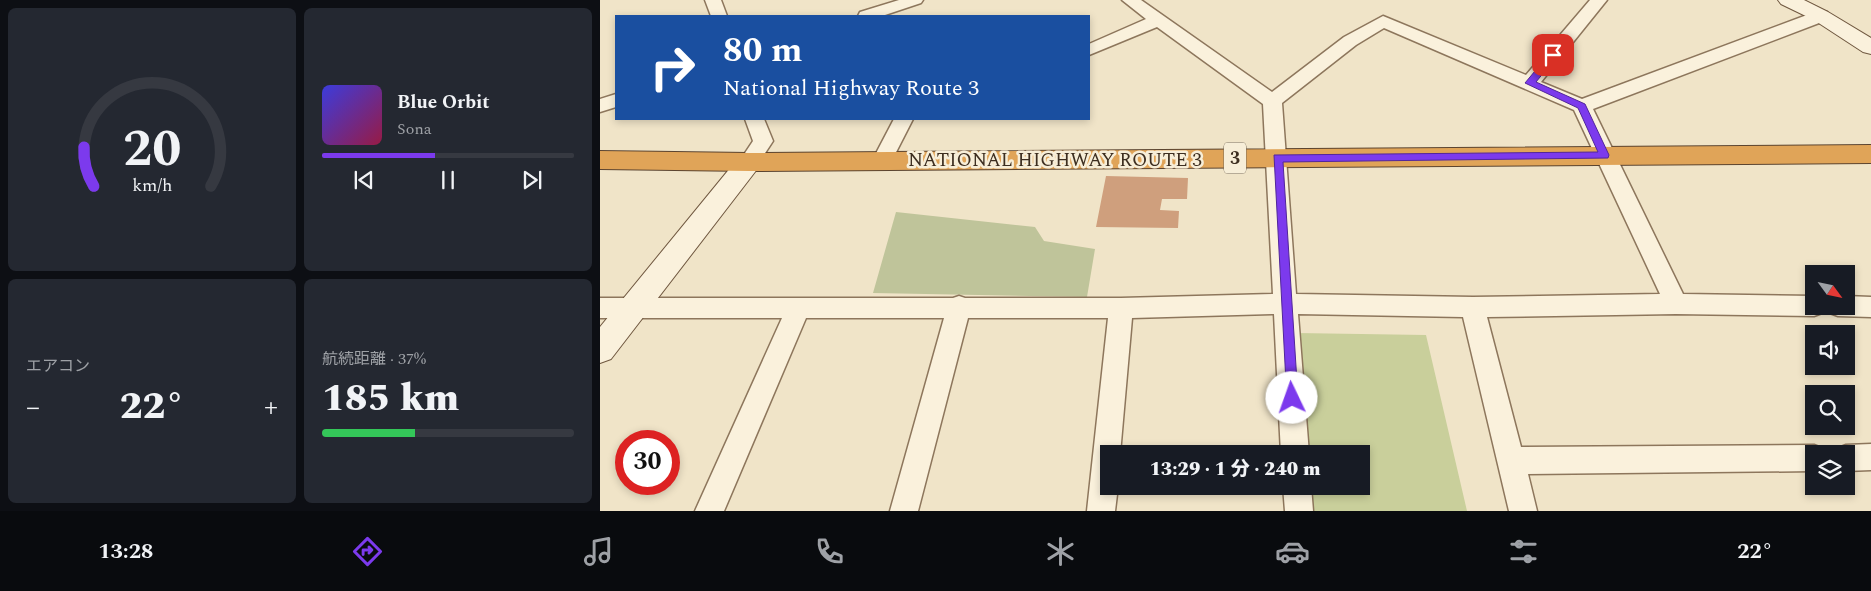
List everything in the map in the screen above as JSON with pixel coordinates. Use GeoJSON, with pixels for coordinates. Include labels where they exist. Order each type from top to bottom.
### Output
{"type":"FeatureCollection","features":[{"type":"Feature","properties":{"kind":"highway","name":"NATIONAL HIGHWAY ROUTE 3"},"geometry":{"type":"LineString","coordinates":[[600,160],[749,162],[1871,154]]}},
{"type":"Feature","properties":{"kind":"street"},"geometry":{"type":"LineString","coordinates":[[713,0],[719,15]]}},
{"type":"Feature","properties":{"kind":"street"},"geometry":{"type":"LineString","coordinates":[[869,15],[915,0]]}},
{"type":"Feature","properties":{"kind":"street"},"geometry":{"type":"LineString","coordinates":[[1530,83],[1599,0]]}},
{"type":"Feature","properties":{"kind":"street"},"geometry":{"type":"LineString","coordinates":[[1788,0],[1821,16],[1871,48]]}},
{"type":"Feature","properties":{"kind":"street"},"geometry":{"type":"LineString","coordinates":[[1137,1],[1158,21],[1272,101],[1294,445]]}},
{"type":"Feature","properties":{"kind":"street"},"geometry":{"type":"LineString","coordinates":[[1582,106],[1821,16]]}},
{"type":"Feature","properties":{"kind":"street"},"geometry":{"type":"LineString","coordinates":[[1090,50],[1158,21]]}},
{"type":"Feature","properties":{"kind":"street"},"geometry":{"type":"LineString","coordinates":[[1272,101],[1350,42],[1383,21],[1428,42],[1582,106],[1676,304]]}},
{"type":"Feature","properties":{"kind":"street"},"geometry":{"type":"LineString","coordinates":[[600,106],[615,100]]}},
{"type":"Feature","properties":{"kind":"street"},"geometry":{"type":"LineString","coordinates":[[600,350],[749,162],[763,141],[755,120]]}},
{"type":"Feature","properties":{"kind":"street"},"geometry":{"type":"LineString","coordinates":[[882,161],[902,120]]}},
{"type":"Feature","properties":{"kind":"street"},"geometry":{"type":"LineString","coordinates":[[600,308],[798,309],[959,306],[1121,308],[1286,304],[1473,308],[1676,304],[1805,306]]}},
{"type":"Feature","properties":{"kind":"street"},"geometry":{"type":"LineString","coordinates":[[904,511],[959,306]]}},
{"type":"Feature","properties":{"kind":"street"},"geometry":{"type":"LineString","coordinates":[[1855,307],[1871,307]]}},
{"type":"Feature","properties":{"kind":"street"},"geometry":{"type":"LineString","coordinates":[[1100,511],[1121,308]]}},
{"type":"Feature","properties":{"kind":"street"},"geometry":{"type":"LineString","coordinates":[[1473,308],[1509,461],[1523,511]]}},
{"type":"Feature","properties":{"kind":"street"},"geometry":{"type":"LineString","coordinates":[[709,511],[798,309]]}},
{"type":"Feature","properties":{"kind":"street"},"geometry":{"type":"LineString","coordinates":[[1509,461],[1805,458]]}},
{"type":"Feature","properties":{"kind":"street"},"geometry":{"type":"LineString","coordinates":[[1855,458],[1871,458]]}},
{"type":"Feature","properties":{"kind":"street"},"geometry":{"type":"LineString","coordinates":[[1297,495],[1298,511]]}},
{"type":"Feature","properties":{"kind":"green space"},"geometry":{"type":"Polygon","coordinates":[[[896,212],[1035,227],[1044,241],[1095,249],[1087,297],[873,293],[896,212]]]}},
{"type":"Feature","properties":{"kind":"green space"},"geometry":{"type":"Polygon","coordinates":[[[1296,333],[1426,335],[1467,511],[1308,511],[1307,495],[1370,495],[1370,445],[1303,445],[1296,333]]]}},
{"type":"Feature","properties":{"kind":"building"},"geometry":{"type":"Polygon","coordinates":[[[1106,176],[1188,178],[1187,199],[1162,199],[1160,210],[1179,211],[1178,228],[1096,227],[1106,176]]]}},
{"type":"Feature","properties":{"kind":"route"},"geometry":{"type":"LineString","coordinates":[[1292,398],[1277,158],[1604,155],[1582,106],[1530,83],[1553,55]]}}]}
